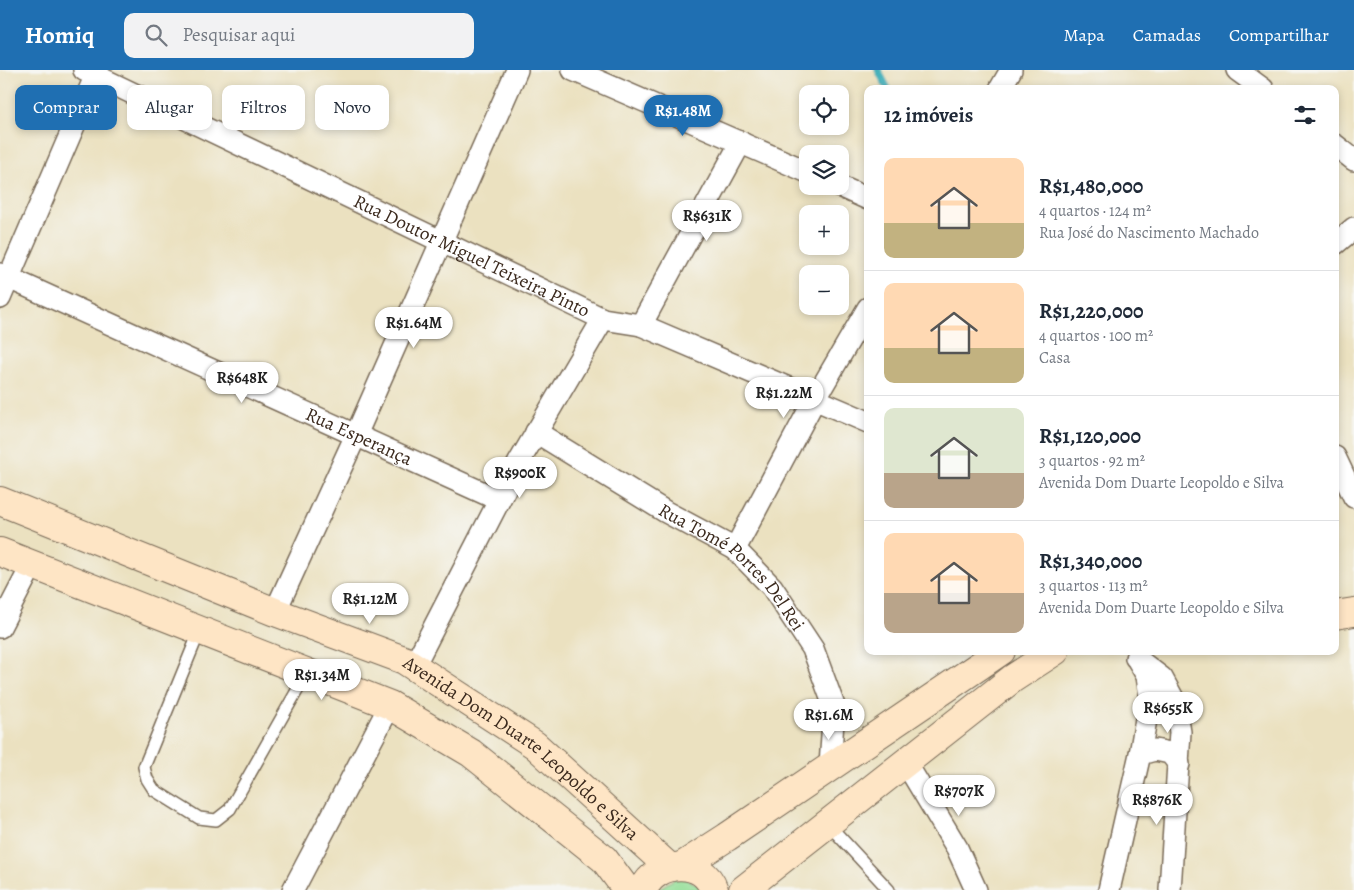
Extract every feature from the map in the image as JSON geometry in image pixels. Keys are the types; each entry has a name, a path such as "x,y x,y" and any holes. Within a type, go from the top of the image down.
{"main road":[{"name":"Avenida Dom Duarte Leopoldo e Silva","path":"0,501 275,612 404,660 535,745 675,867 694,869 705,876 714,890"},
{"name":"Avenida Dom Duarte Leopoldo e Silva","path":"0,552 390,705 471,753 604,859 627,890"},
{"path":"1339,614 1354,612"},
{"path":"643,890 650,878 659,872 675,867 727,838 995,655"},
{"path":"743,890 1012,679 1049,655"}],"street":[{"path":"275,612 356,435 517,70"},
{"path":"572,70 799,168"},
{"path":"1002,85 1011,70"},
{"path":"0,298 4,276 93,72"},
{"name":"Rua Doutor Miguel Teixeira Pinto","path":"93,72 603,319 641,325 864,420"},
{"path":"641,325 741,142"},
{"path":"1339,148 1354,160"},
{"path":"849,190 864,197"},
{"path":"1339,241 1354,228"},
{"name":"Rua Esperança","path":"4,276 499,500"},
{"path":"735,549 815,399 864,315"},
{"path":"414,666 536,432 603,319"},
{"name":"Rua Tomé Portes Del Rei","path":"536,432 666,512 735,549 772,587 813,649 834,706 830,766"},
{"path":"1339,465 1354,497"},
{"path":"0,627 32,565"},
{"path":"1109,890 1140,754 1150,696 1147,676 1135,655"},
{"path":"1135,655 1162,678 1176,702 1180,732 1179,764 1170,890"},
{"path":"293,890 390,705"},
{"path":"1140,754 1154,750 1170,753 1179,764"},
{"path":"906,762 957,848 976,890"}],"lane":[{"path":"200,630 144,767 147,779 154,790 199,818 216,820 230,809 307,672"},
{"path":"827,823 889,890"}],"green space":[{"path":"681,875 705,890 656,890"}],"waterway":[{"path":"878,70 886,85"}]}
